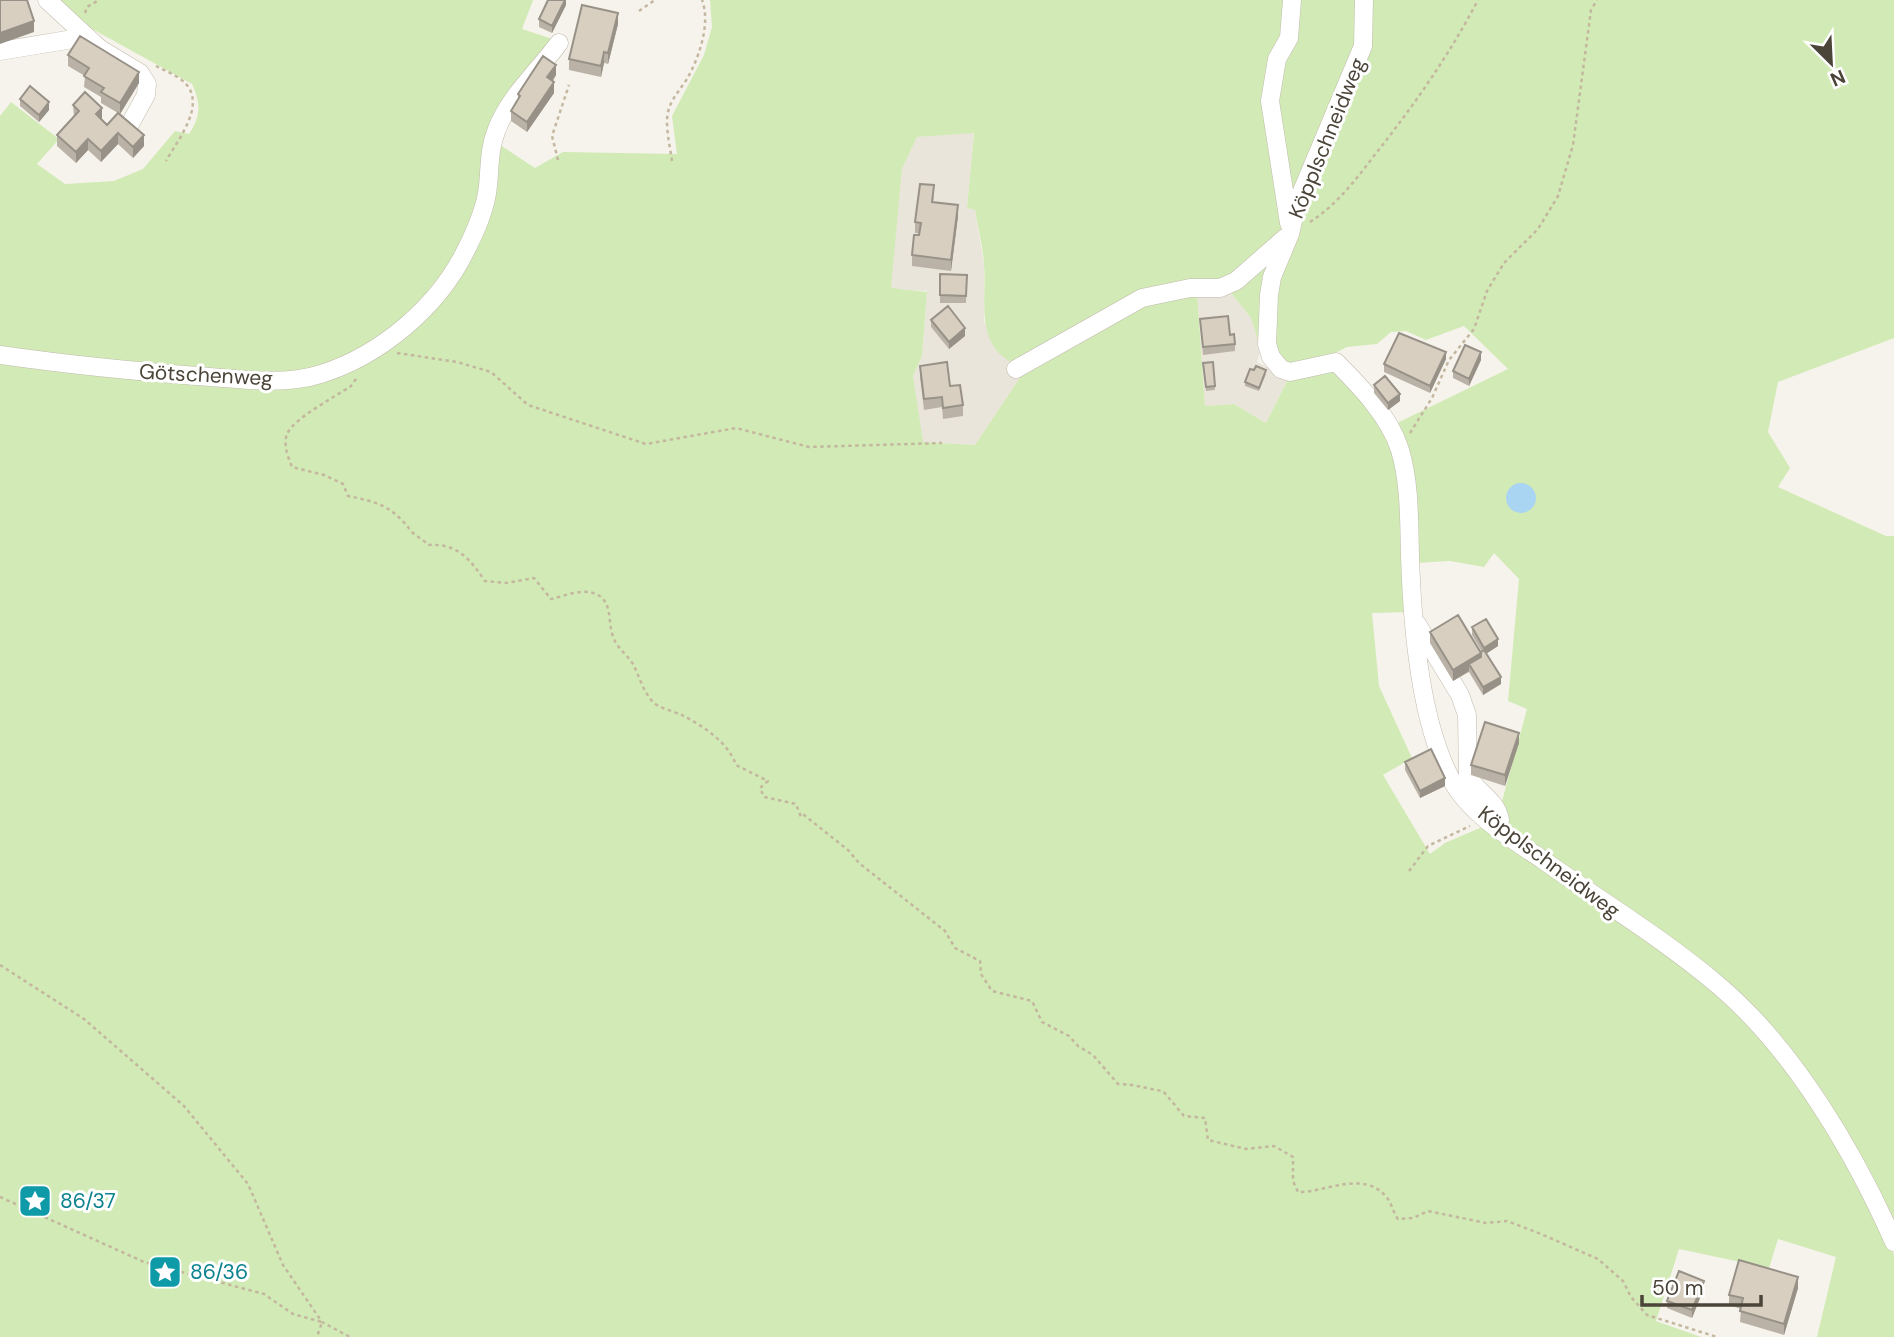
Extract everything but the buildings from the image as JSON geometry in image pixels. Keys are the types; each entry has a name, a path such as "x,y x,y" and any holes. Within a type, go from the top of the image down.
{"street":[{"path":"47,0 78,31 100,49 133,69 147,84 146,95 130,124"},
{"path":"1290,234 1270,101 1276,60 1289,38 1292,0"},
{"name":"Köpplschneidweg","path":"1364,0 1363,46 1297,203 1290,234 1272,277 1267,344 1271,357 1281,369 1290,372 1336,362 1370,400 1399,446 1407,498 1413,624 1427,703 1443,759 1461,794 1491,822 1718,985 1752,1017 1798,1076 1843,1142 1872,1192 1894,1242"},
{"path":"0,51 73,39 78,31"},
{"name":"Götschenweg","path":"0,355 113,371 269,381 320,374 390,340 412,322 452,275 480,220 488,188 490,152 497,127 509,106 559,43"},
{"name":"Köpplschneidweg","path":"1016,369 1142,298 1190,288 1220,288 1236,281 1290,234"},
{"path":"1413,624 1418,624 1460,695 1467,715 1468,776 1473,785 1492,800 1498,811 1500,820 1491,822"}],"path":[{"path":"639,11 655,0"},
{"path":"672,161 668,114 672,100 688,77 702,37 706,20 702,0"},
{"path":"1297,203 1308,223 1329,210 1401,122 1451,52 1478,0"},
{"path":"1399,446 1415,428 1449,360 1474,329 1487,291 1504,262 1538,229 1558,196 1573,145 1591,10 1597,0"},
{"path":"133,69 144,63 157,66 185,83 190,92 192,109 188,122 166,161"},
{"path":"558,160 552,136 569,85"},
{"path":"375,347 376,350 457,362 491,372 528,405 646,444 736,428 809,447 942,443"},
{"path":"357,377 351,386 296,423 287,434 285,449 292,467 324,475 343,484 348,496 372,500 397,512 412,533 421,537 428,545 442,544 468,555 485,581 506,583 534,578 551,599 587,590 600,596 609,611 612,634 621,654 633,664 638,681 654,703 685,716 731,750 736,765 768,781 760,788 764,797 796,804 801,817 804,815 826,832 931,923 944,931 956,948 980,961 981,974 992,991 1032,1001 1042,1022 1069,1035 1078,1046 1093,1055 1118,1084 1139,1084 1149,1090 1163,1091 1184,1116 1205,1118 1208,1140 1246,1149 1274,1146 1293,1157 1293,1181 1298,1192 1314,1193 1334,1183 1352,1183 1373,1188 1388,1199 1398,1219 1413,1218 1428,1211 1486,1223 1507,1222 1598,1259 1623,1281 1631,1297 1647,1315 1717,1337"},
{"path":"1409,871 1428,846 1491,822"},
{"path":"0,965 84,1019 184,1106 248,1184 283,1265 322,1322"},
{"path":"0,1197 144,1262 264,1294 293,1314 322,1322 350,1337"},
{"path":"317,1337 322,1322"}],"shaded area":[{"path":"974,132 967,208 975,210 984,265 984,322 1023,373 975,445 922,442 913,376 922,356 927,291 890,289 902,169 917,137"},
{"path":"1197,292 1231,293 1251,318 1261,350 1257,362 1289,377 1266,423 1234,404 1205,406"}],"green space":[{"path":"58,0 533,0 522,29 556,40 517,87 500,113 488,141 479,210 470,236 453,266 397,332 402,337 444,292 468,259 477,241 493,196 497,143 535,168 563,152 677,154 672,116 704,55 712,27 710,0 1894,0 1894,338 1778,382 1768,432 1790,468 1778,487 1886,536 1894,536 1894,1232 1859,1160 1816,1091 1738,998 1708,971 1509,830 1501,805 1527,709 1508,701 1519,579 1494,553 1484,567 1450,561 1415,563 1409,463 1393,425 1508,369 1464,326 1426,340 1406,331 1391,332 1377,344 1347,347 1329,356 1339,374 1381,423 1400,466 1404,490 1409,612 1372,613 1379,686 1412,758 1383,775 1430,854 1445,843 1489,824 1690,969 1724,996 1759,1032 1830,1130 1865,1187 1887,1236 1894,1255 1894,1337 1817,1337 1836,1257 1778,1239 1769,1268 1679,1249 1656,1321 1701,1337 0,1337 0,359 223,385 224,376 0,351 0,116 11,102 59,139 37,164 65,184 114,181 143,169 175,131 189,134 198,115 197,97 192,84 76,20","holes":["974,133 967,208 975,210 982,244 987,332 1001,355 1013,363 1045,352 1125,301 1141,294 1165,288 1214,283 1236,275 1284,231 1294,229 1296,240 1277,278 1272,318 1273,346 1289,377 1266,423 1234,404 1205,406 1197,292 1165,295 1136,305 1023,373 975,445 923,442 913,376 922,356 927,292 891,288 902,169 917,137"]},
{"path":"1277,254 1261,350 1251,318 1231,293 1241,288"}],"water":[{"path":"1521,483 1532,487 1536,498 1532,509 1521,513 1510,509 1506,498 1510,487"}],"place":[{"name":"86/37","path":"35,1201"},
{"name":"86/36","path":"165,1272"}]}
